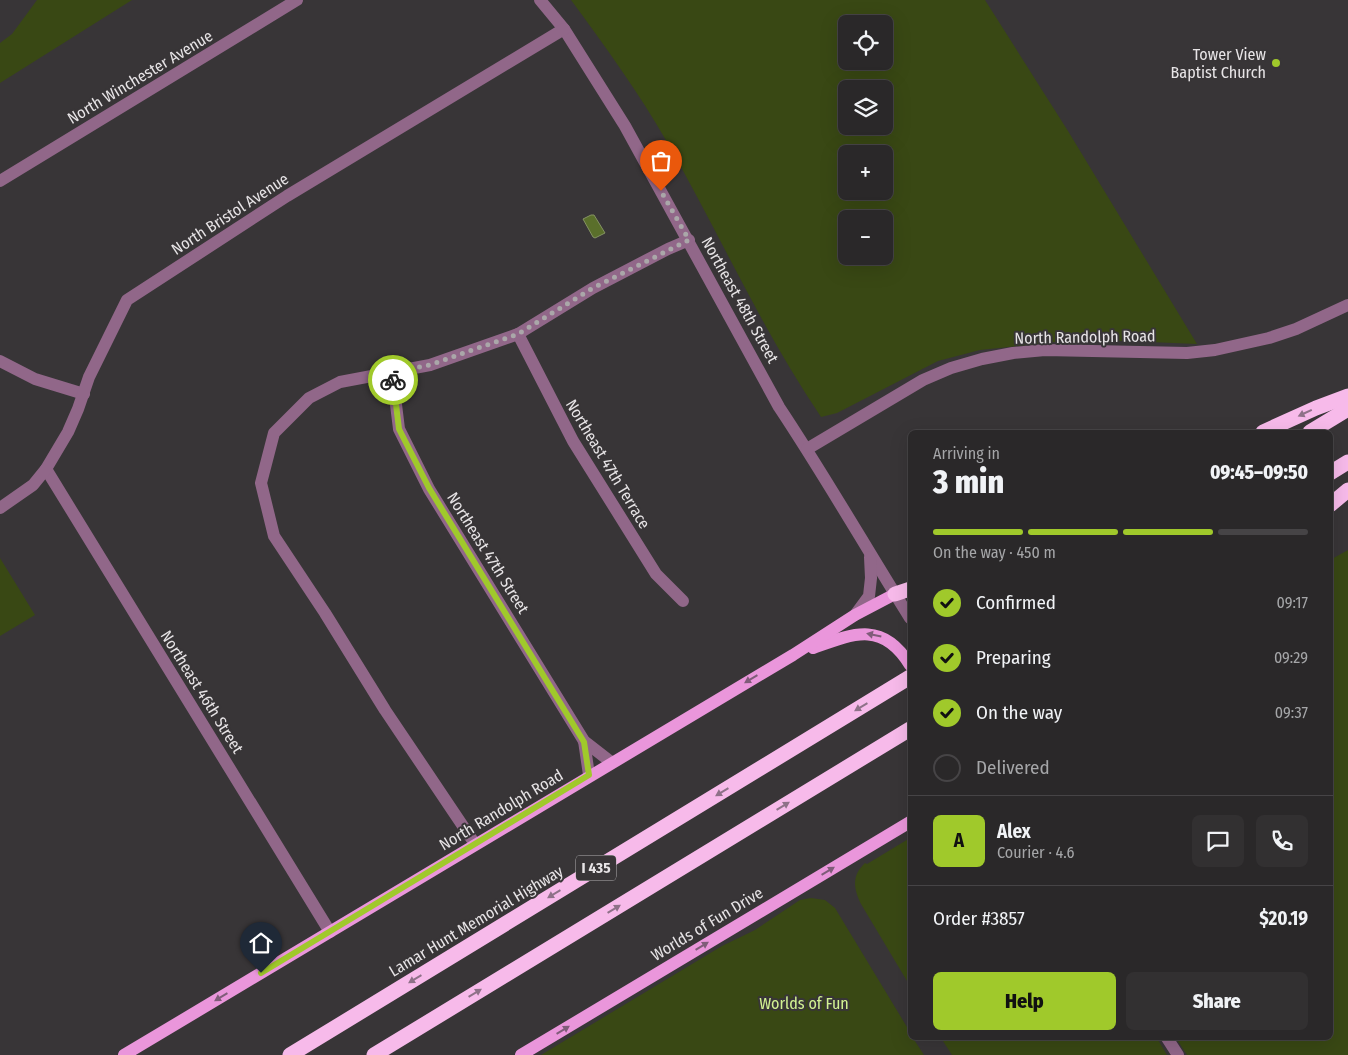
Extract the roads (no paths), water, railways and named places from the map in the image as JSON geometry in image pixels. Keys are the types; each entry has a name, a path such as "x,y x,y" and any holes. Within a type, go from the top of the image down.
{"highway":[{"path":"1268,430 1316,408 1348,396"},
{"path":"1313,430 1348,410"},
{"path":"1333,471 1348,462"},
{"path":"1333,502 1348,490"},
{"path":"895,594 908,590"},
{"name":"Lamar Hunt Memorial Highway","path":"290,1055 906,679"},
{"name":"I 435","path":"374,1055 908,729"}],"main road":[{"name":"North Randolph Road","path":"124,1055 855,615 895,594"},
{"path":"793,654 839,639 865,633 884,637 904,655 908,662"},
{"name":"Worlds of Fun Drive","path":"521,1055 908,823"}],"street":[{"name":"North Winchester Avenue","path":"0,181 297,0"},
{"name":"Northeast 48th Street","path":"540,0 564,29 625,126 780,406 908,615"},
{"name":"North Bristol Avenue","path":"0,508 33,485 46,469 68,432 89,377 127,300 286,196 564,29"},
{"path":"475,844 385,710 325,613 274,536 261,483 274,433 309,398 340,382 430,365 518,334 593,288 689,240"},
{"name":"North Randolph Road","path":"807,449 923,380 951,368 982,359 1013,353 1045,350 1187,353 1215,350 1269,338 1296,329 1348,305"},
{"name":"Northeast 47th Terrace","path":"518,334 572,441 656,574 684,601"},
{"path":"0,361 35,379 84,394"},
{"name":"Northeast 47th Street","path":"392,372 399,429 429,488 584,742 611,762"},
{"name":"Northeast 46th Street","path":"46,469 330,932"},
{"path":"855,615 869,596 871,578 870,554"},
{"name":"Northeast 47th Street","path":"584,742 589,775"},
{"path":"1169,1040 1178,1055"}],"place":[{"name":"Tower View Baptist Church","path":"1276,63"}],"park label":[{"name":"Worlds of Fun","path":"804,1003"}]}
